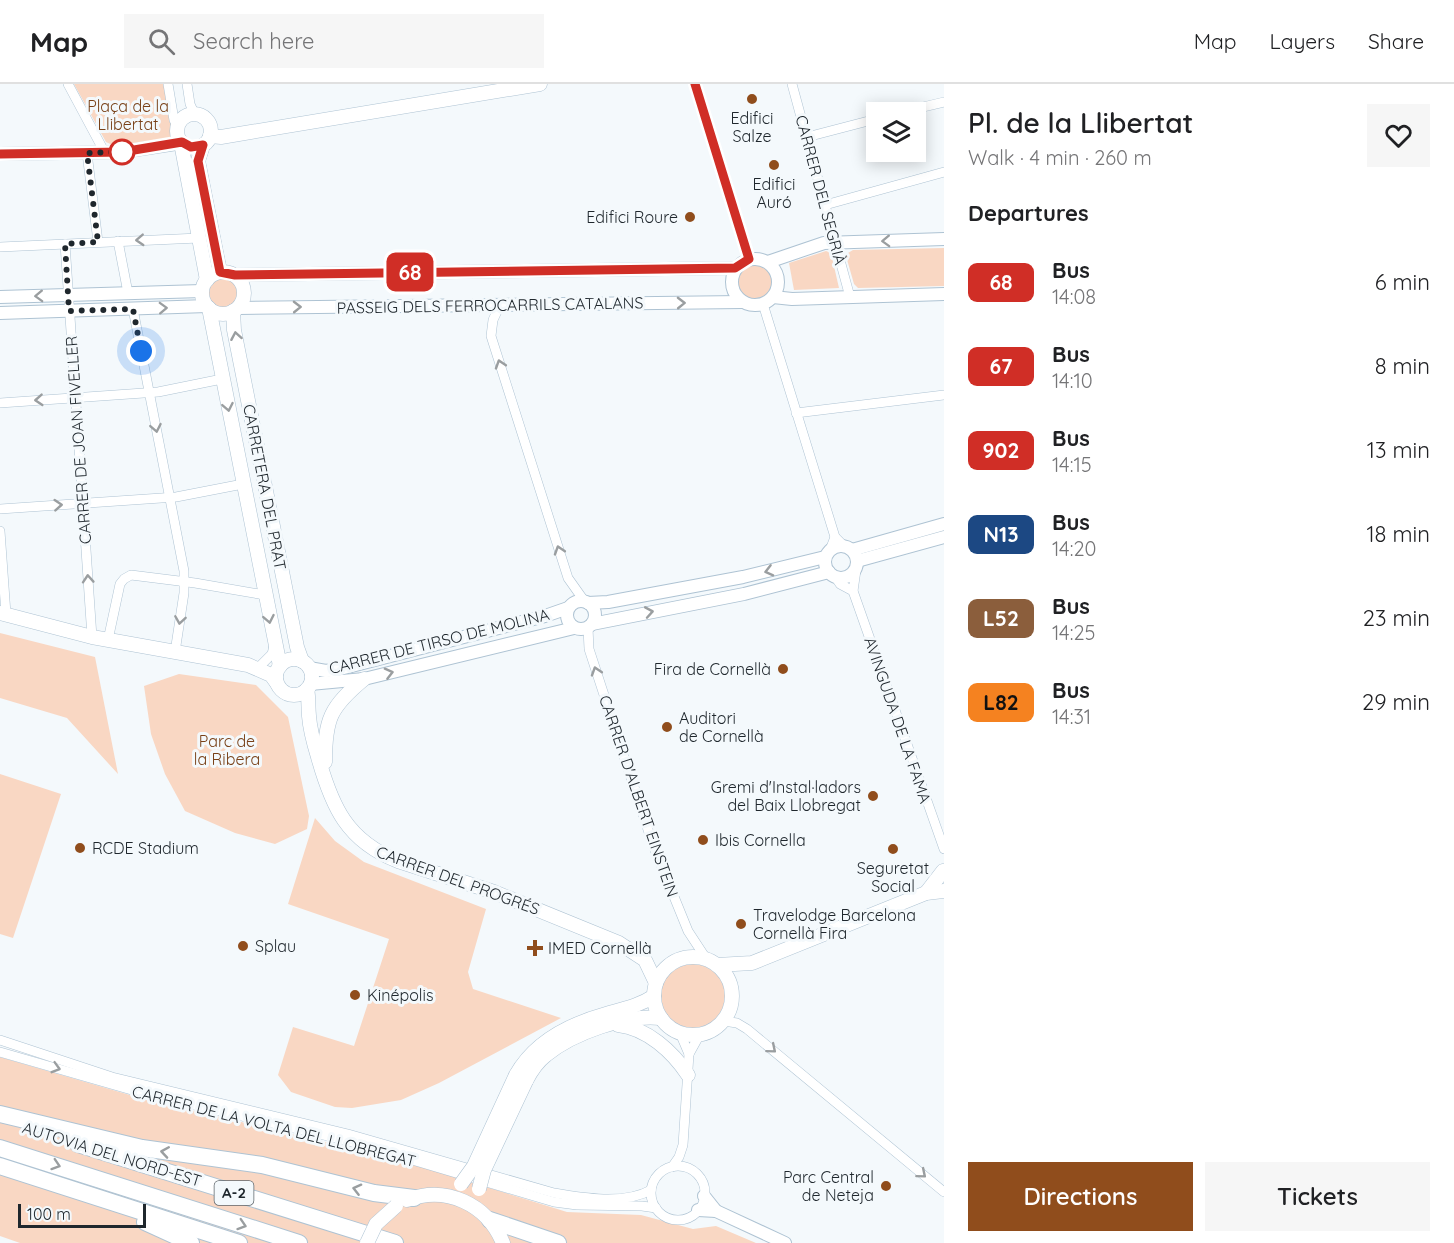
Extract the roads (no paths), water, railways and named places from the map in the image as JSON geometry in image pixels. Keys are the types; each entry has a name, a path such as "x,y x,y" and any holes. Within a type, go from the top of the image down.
{"highway":[{"path":"0,1114 142,1148 262,1165 374,1193 414,1198"},
{"name":"AUTOVIA DEL NORD-EST","path":"0,1119 395,1243"},
{"name":"AUTOVIA DEL NORD-EST","path":"0,1148 299,1243"},
{"path":"0,1166 239,1243"},
{"path":"70,1189 191,1243"},
{"path":"486,1216 544,1240 558,1243"}],"main road":[{"path":"182,142 191,147 206,140 221,137 540,84"},
{"path":"185,116 200,116 208,123 206,140 198,161 220,272 235,275 242,282 244,297 236,310 220,314 208,307 202,298 204,285 199,238 182,142 178,136 178,127 185,116"},
{"path":"204,285 220,272"},
{"name":"CARRETERA DEL PRAT","path":"208,307 279,667"},
{"name":"CARRETERA DEL PRAT","path":"236,310 236,342 297,647 306,665"},
{"path":"3,614 92,637 254,665 279,667"},
{"path":"254,665 270,675 281,690 291,695 300,694 309,686 312,677 306,665 289,660 279,667 276,682"},
{"path":"324,779 325,742 331,716 345,695 364,679"},
{"name":"CARRER DEL PROGRÉS","path":"309,686 308,714 324,779 336,809 362,841 383,855 494,892 619,943"},
{"name":"CARRER DEL PROGRÉS","path":"291,695 308,714"},
{"path":"926,893 944,874"},
{"path":"619,943 645,960 655,989 656,1009 661,1018 680,1033 700,1034 714,1029 723,1021 731,1004 736,978 752,963 926,893 944,891"},
{"path":"619,943 633,946 671,964"},
{"path":"503,1243 486,1216 479,1189 484,1170 521,1078 522,1064 538,1046 562,1031 602,1015 635,1006 655,989 662,972 671,964 688,957 712,962 752,963"},
{"path":"712,962 728,978 732,990"},
{"path":"445,1196 461,1184 474,1166 521,1078 537,1062 555,1048 587,1032 639,1017 661,1018"},
{"path":"610,1024 629,1026 642,1031 675,1057 688,1075"},
{"path":"367,1243 376,1224 396,1206 414,1198 430,1195 445,1196 468,1203 486,1216"}],"street":[{"path":"68,84 105,153"},
{"path":"168,84 174,120 178,127"},
{"path":"187,84 190,104 195,115"},
{"path":"695,84 749,259"},
{"name":"CARRER DEL SEGRIÀ","path":"792,84 850,297"},
{"path":"926,106 944,102"},
{"path":"807,137 866,122"},
{"path":"0,154 122,152 182,142"},
{"path":"87,153 98,242"},
{"path":"825,205 944,172"},
{"path":"0,247 199,238"},
{"path":"944,239 824,243 768,262 749,259 735,268 732,278 732,288 742,302 751,305 768,300 944,294"},
{"path":"118,242 128,293"},
{"name":"CARRER DE JOAN FIVELLER","path":"65,244 92,637"},
{"path":"768,262 777,278 777,289 768,300"},
{"name":"PASSEIG DELS FERROCARRILS CATALANS","path":"235,275 735,268"},
{"path":"0,297 128,293 204,285"},
{"path":"768,300 796,413 835,537 852,557 849,576 832,575 590,626 581,630 574,628 567,619 568,608 577,602 608,602 743,578 827,554 836,546 852,557 944,537"},
{"name":"PASSEIG DELS FERROCARRILS CATALANS","path":"236,310 742,302"},
{"path":"500,305 493,320 491,336 568,578 595,613 590,626"},
{"path":"0,313 208,307"},
{"path":"133,309 184,571 175,652"},
{"path":"0,403 149,393 222,379"},
{"path":"796,413 944,395"},
{"path":"0,509 169,497 243,484"},
{"path":"852,557 944,524"},
{"path":"0,531 3,614"},
{"path":"835,537 827,554 825,566 840,584 853,591"},
{"name":"AVINGUDA DE LA FAMA","path":"852,557 853,591 944,849"},
{"path":"108,640 120,584 126,577 134,575 265,595"},
{"name":"CARRER DE TIRSO DE MOLINA","path":"306,665 329,671 340,669 568,608"},
{"name":"CARRER D'ALBERT EINSTEIN","path":"590,626 589,650 647,829 688,931 712,962"},
{"name":"CARRER DE TIRSO DE MOLINA","path":"309,686 364,679 574,628"},
{"path":"254,665 272,654 274,644"},
{"path":"723,1021 737,1023 747,1029 944,1192"},
{"path":"672,1167 683,1145 688,1075 689,1054 680,1033"},
{"path":"689,1054 700,1034"},
{"name":"CARRER DE LA VOLTA DEL LLOBREGAT","path":"0,1040 112,1077 358,1136 554,1193 588,1197 630,1197 639,1196 651,1190"},
{"name":"CARRER DE LA VOLTA DEL LLOBREGAT","path":"0,1052 142,1093 345,1140 538,1198 577,1205 656,1208"},
{"path":"683,1145 692,1170 702,1181 704,1196 698,1210 688,1217 675,1219 666,1217 656,1208 651,1196 654,1181 659,1173 672,1167 682,1166 692,1170"},
{"path":"704,1196 716,1210 785,1243"},
{"path":"698,1210 716,1210"}],"place":[{"name":"Edifici Salze","path":"752,99"},
{"name":"Edifici Auró","path":"774,165"},
{"name":"Edifici Roure","path":"690,217"},
{"name":"Fira de Cornellà","path":"783,669"},
{"name":"Auditori de Cornellà","path":"667,727"},
{"name":"Gremi d'Instal·ladors del Baix Llobregat","path":"873,796"},
{"name":"Ibis Cornella","path":"703,840"},
{"name":"RCDE Stadium","path":"80,848"},
{"name":"Seguretat Social","path":"893,849"},
{"name":"Travelodge Barcelona Cornellà Fira","path":"741,924"},
{"name":"Splau","path":"243,946"},
{"name":"IMED Cornellà","path":"535,948"},
{"name":"Kinépolis","path":"355,995"},
{"name":"Parc Central de Neteja","path":"886,1186"}],"park label":[{"name":"Plaça de la Llibertat","path":"128,115"},
{"name":"Parc de la Ribera","path":"227,750"}]}
